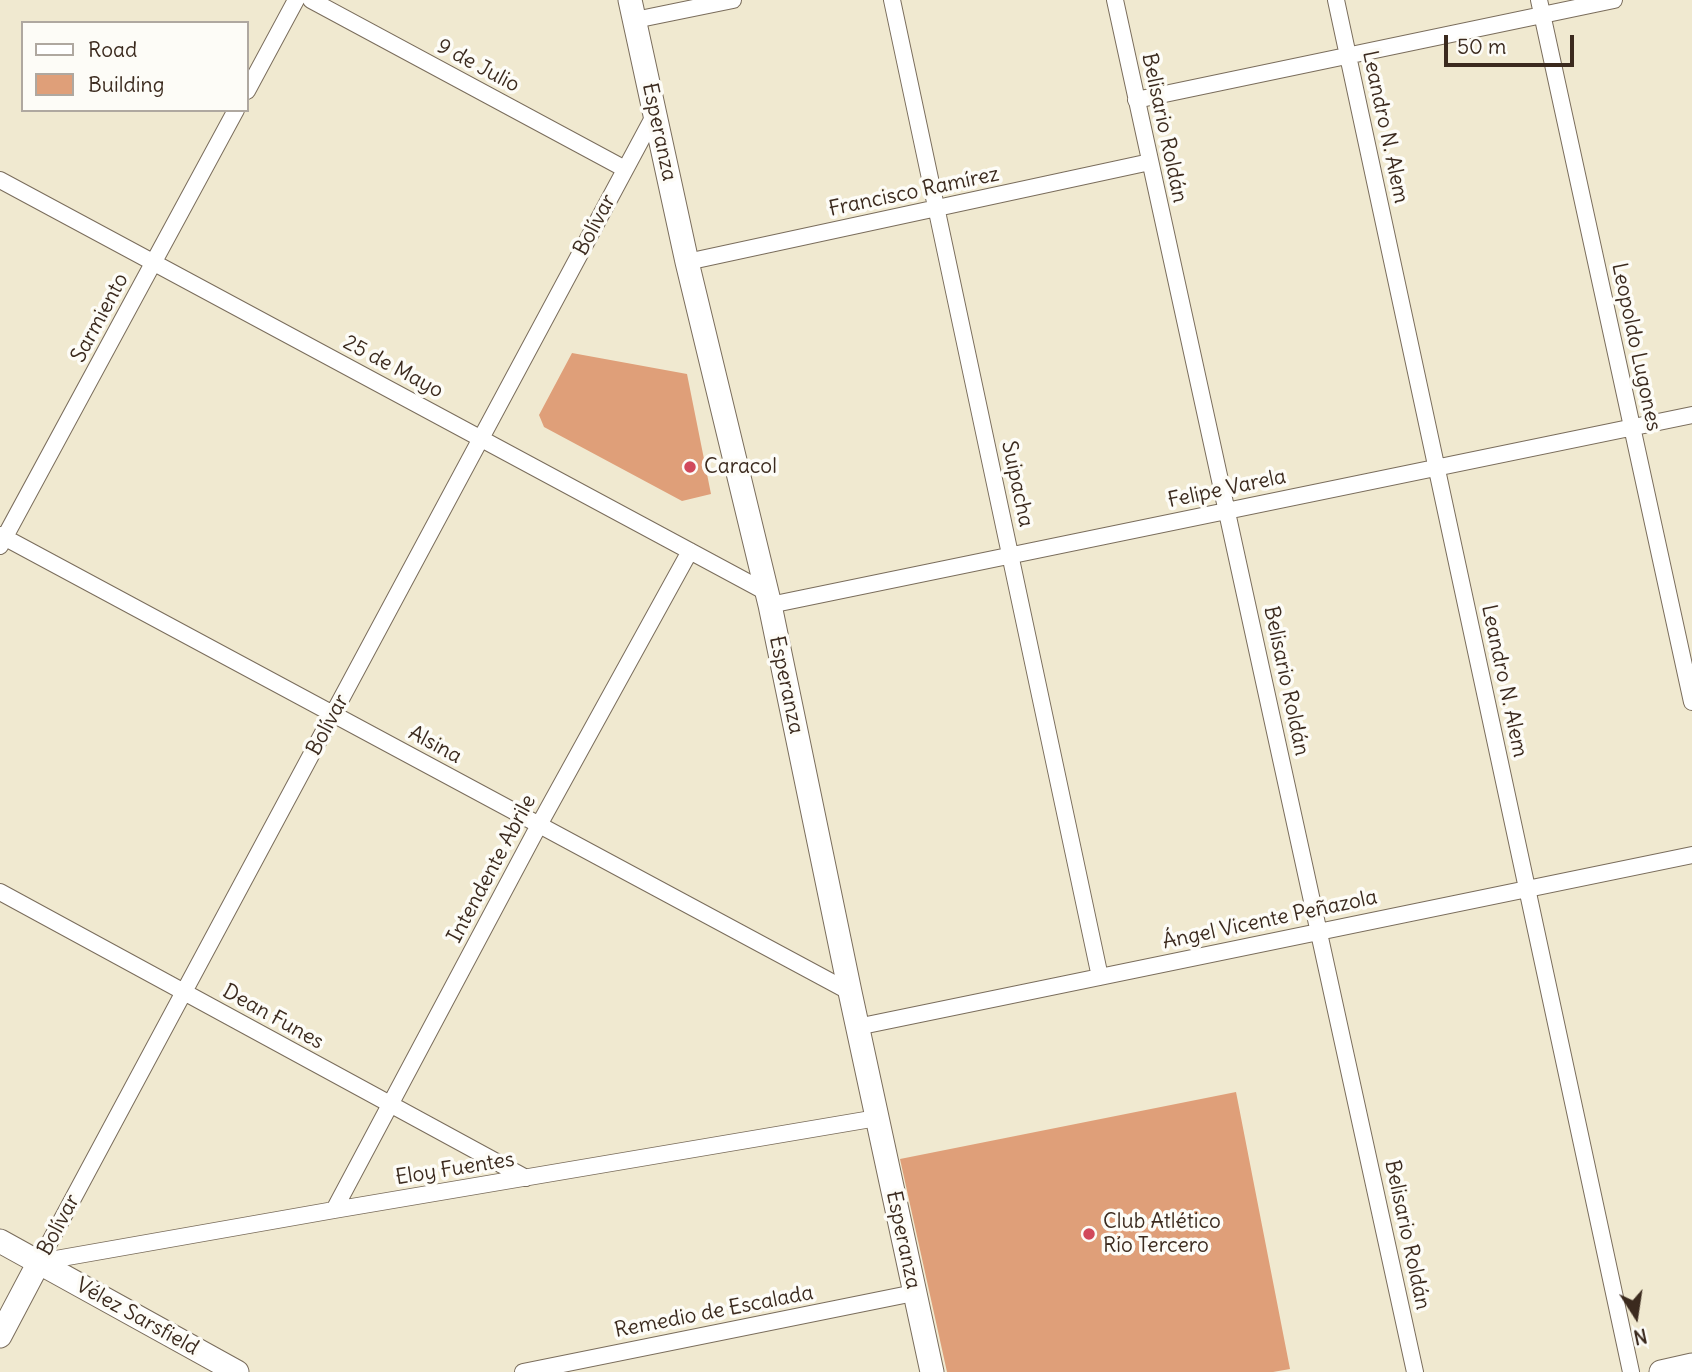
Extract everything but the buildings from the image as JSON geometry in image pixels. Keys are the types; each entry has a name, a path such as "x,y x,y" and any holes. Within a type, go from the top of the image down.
{"main road":[{"name":"Esperanza","path":"628,7 768,598 932,1372"},
{"name":"Vélez Sarsfield","path":"0,1241 237,1372"},
{"name":"Bolívar","path":"0,1336 39,1262"},
{"path":"1661,1372 1692,1366"}],"street":[{"path":"248,89 296,0"},
{"name":"9 de Julio","path":"311,0 625,169"},
{"path":"628,7 733,0"},
{"name":"Suipacha","path":"892,0 1100,977"},
{"name":"Belisario Roldán","path":"1115,0 1415,1372"},
{"name":"Leandro N. Alem","path":"1336,0 1631,1372"},
{"path":"1136,100 1348,56 1541,8 1614,0"},
{"name":"Leopoldo Lugones","path":"1541,8 1692,702"},
{"name":"Sarmiento","path":"2,539 235,112"},
{"name":"Bolívar","path":"39,1262 655,114"},
{"name":"Francisco Ramírez","path":"687,262 1150,162"},
{"name":"25 de Mayo","path":"0,180 690,551 768,598"},
{"name":"Felipe Varela","path":"768,598 1010,555 1692,415"},
{"name":"Alsina","path":"2,539 850,992"},
{"name":"Intendente Abrile","path":"334,1210 539,825 690,551"},
{"name":"Ángel Vicente Peñazola","path":"857,1027 1692,855"},
{"name":"Dean Funes","path":"0,892 526,1178"},
{"name":"Eloy Fuentes","path":"39,1262 877,1118"},
{"name":"Remedio de Escalada","path":"523,1372 914,1293"}],"place":[{"name":"Caracol","path":"690,467"},
{"name":"Club Atlético Río Tercero","path":"1089,1234"}]}
